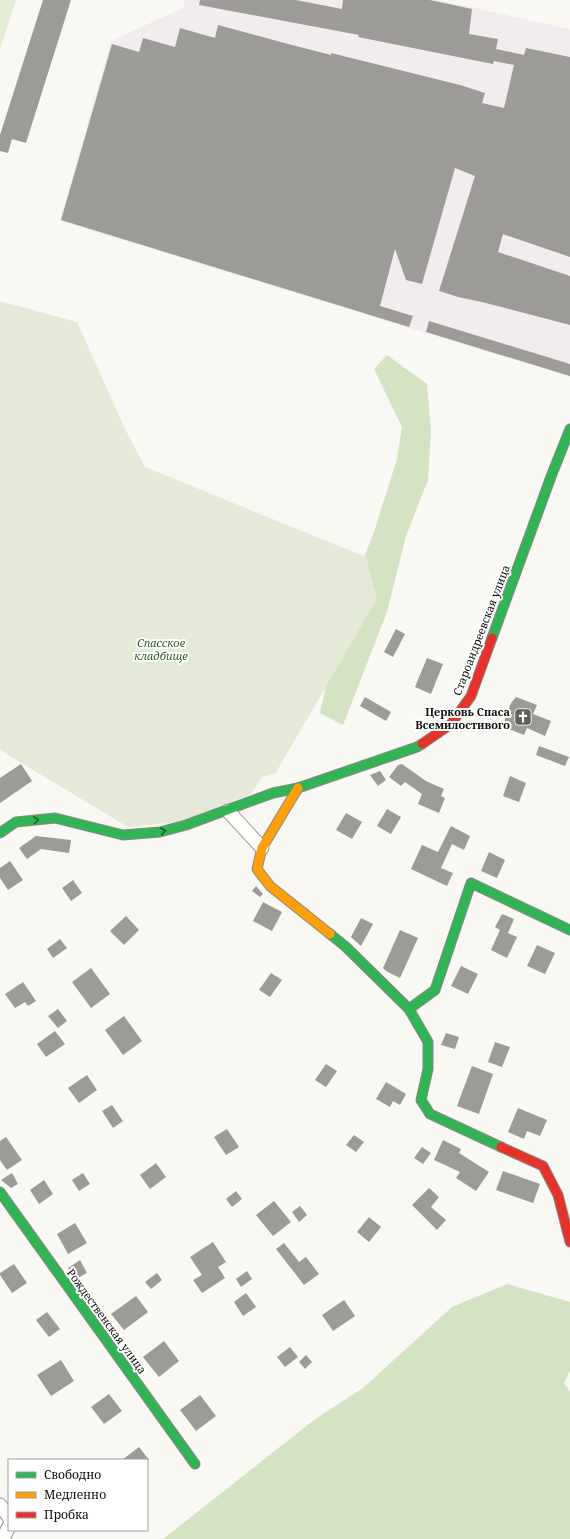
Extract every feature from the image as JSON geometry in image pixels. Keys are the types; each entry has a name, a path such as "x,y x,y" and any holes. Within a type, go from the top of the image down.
{"street":[{"name":"Староандреевская улица","path":"0,833 16,822 54,818 123,835 160,832 228,811 273,793 298,788 417,747 451,724 471,696 552,474 570,429"},
{"path":"298,788 262,848 257,869 270,886 346,947 409,1009 428,1042 428,1069 421,1100 430,1114 543,1166 558,1195 570,1242"},
{"path":"228,811 262,848"},
{"path":"409,1009 435,990 471,883 570,930"},
{"name":"Рождественская улица","path":"0,1192 195,1464"},
{"path":"0,1505 8,1516"},
{"path":"3,1539 8,1528"}],"shaded area":[{"path":"185,0 438,0 570,29 570,377 60,221 111,41 183,8"}],"green space":[{"path":"0,0 16,0 0,50"},
{"name":"Спасское кладбище","path":"0,301 77,322 125,429 145,467 366,557 377,599 275,774 262,777 251,794 189,821 128,827 0,750"},
{"path":"387,355 427,384 431,430 428,480 406,536 387,612 343,725 320,713 341,616 374,532 397,459 402,427 374,369"},
{"path":"507,1284 570,1302 570,1371 564,1383 570,1392 570,1539 163,1539 314,1420 363,1388 452,1307"}],"building":[{"path":"43,0 71,0 26,143 12,139 8,153 0,151 0,135"},
{"path":"200,0 296,0 342,9 343,0 430,0 472,9 469,34 498,39 496,49 524,55 526,48 570,57 570,257 503,234 498,252 570,276 570,325 439,291 475,176 455,168 422,284 406,280 395,249 380,306 413,316 409,327 61,220 112,44 139,52 143,38 175,47 180,28 215,38 218,25 331,55 331,53 460,85 485,93 482,103 504,108 514,65 494,61 493,64 358,37 359,35 199,5"},
{"path":"429,321 570,364 570,376 426,332"},
{"path":"396,629 405,634 393,657 384,652"},
{"path":"427,658 443,664 431,694 415,687"},
{"path":"365,697 391,712 386,721 360,706"},
{"name":"Церковь Спаса Всемилостивого","path":"516,697 537,705 533,714 551,721 545,736 527,728 524,735 504,727 505,718 511,703"},
{"path":"539,746 569,757 565,766 536,755"},
{"path":"21,764 32,781 0,803 0,778"},
{"path":"402,764 426,781 444,789 441,796 445,798 439,813 418,804 422,794 405,782 401,786 389,777 398,765"},
{"path":"380,771 386,780 378,786 370,775"},
{"path":"510,776 526,783 519,802 503,796"},
{"path":"387,809 401,817 391,834 377,826"},
{"path":"346,813 362,822 352,839 336,830"},
{"path":"451,826 470,836 464,850 452,844 441,868 453,873 447,886 411,869 422,845 438,852"},
{"path":"36,836 71,840 69,853 41,849 27,859 19,848"},
{"path":"489,852 505,860 497,878 481,871"},
{"path":"10,861 23,880 8,890 0,878 0,868"},
{"path":"73,880 82,893 71,901 62,888"},
{"path":"256,886 263,894 260,897 252,891"},
{"path":"263,902 282,912 272,931 253,921"},
{"path":"502,914 514,919 508,933 517,937 507,958 491,950 500,930 495,927"},
{"path":"126,916 139,930 124,945 110,931"},
{"path":"361,918 373,924 361,946 351,937"},
{"path":"400,930 418,938 400,978 383,968"},
{"path":"60,939 67,948 53,958 47,949"},
{"path":"537,945 555,953 545,974 527,966"},
{"path":"461,966 478,974 468,994 451,986"},
{"path":"91,968 110,994 91,1008 72,982"},
{"path":"271,973 282,980 270,997 259,990"},
{"path":"23,982 36,1001 28,1006 25,1002 15,1008 5,994"},
{"path":"58,1009 67,1021 58,1028 48,1016"},
{"path":"124,1016 142,1041 123,1055 105,1030"},
{"path":"55,1031 65,1044 46,1057 37,1044"},
{"path":"446,1033 459,1037 455,1049 441,1045"},
{"path":"495,1042 510,1047 502,1067 488,1062"},
{"path":"326,1064 337,1071 326,1087 315,1080"},
{"path":"472,1066 493,1074 479,1114 457,1106"},
{"path":"87,1075 97,1090 79,1103 68,1088"},
{"path":"386,1082 406,1094 400,1105 393,1101 390,1107 376,1099"},
{"path":"112,1105 123,1121 113,1128 102,1111"},
{"path":"518,1108 547,1120 540,1136 527,1131 524,1139 508,1132"},
{"path":"227,1129 239,1147 226,1155 214,1137"},
{"path":"354,1135 364,1142 356,1152 346,1145"},
{"path":"6,1137 22,1160 7,1170 0,1160 0,1141"},
{"path":"443,1140 461,1149 459,1153 489,1172 476,1191 456,1178 460,1172 434,1160"},
{"path":"422,1147 431,1153 423,1164 414,1158"},
{"path":"156,1163 166,1177 150,1189 140,1175"},
{"path":"503,1171 540,1184 533,1203 496,1190"},
{"path":"12,1173 18,1184 11,1188 1,1180"},
{"path":"83,1173 90,1184 79,1191 72,1180"},
{"path":"44,1180 53,1194 39,1204 30,1190"},
{"path":"429,1188 439,1197 431,1207 446,1220 437,1230 412,1205"},
{"path":"236,1191 242,1199 232,1207 226,1199"},
{"path":"274,1201 291,1222 273,1236 256,1215"},
{"path":"300,1206 307,1215 299,1222 292,1212"},
{"path":"369,1217 381,1227 369,1242 357,1232"},
{"path":"75,1223 87,1243 68,1254 57,1234"},
{"path":"213,1242 226,1262 218,1267 225,1278 202,1293 193,1280 202,1275 190,1257"},
{"path":"284,1243 299,1262 306,1257 319,1274 304,1285 276,1249"},
{"path":"80,1260 87,1273 76,1279 68,1268"},
{"path":"14,1264 27,1283 12,1293 0,1273"},
{"path":"247,1271 252,1279 241,1287 236,1279"},
{"path":"157,1273 162,1280 151,1289 145,1282"},
{"path":"246,1293 256,1307 243,1316 234,1302"},
{"path":"136,1296 148,1312 124,1330 111,1314"},
{"path":"344,1300 355,1316 333,1331 322,1315"},
{"path":"47,1312 60,1329 49,1337 36,1320"},
{"path":"164,1341 179,1361 159,1377 143,1357"},
{"path":"290,1347 298,1357 285,1367 277,1357"},
{"path":"306,1355 312,1362 305,1369 299,1362"},
{"path":"61,1360 74,1381 51,1396 37,1375"},
{"path":"109,1394 122,1411 104,1424 91,1407"},
{"path":"200,1395 216,1416 196,1431 180,1410"},
{"path":"139,1447 149,1460 148,1459 123,1459"}],"traffic: fast":[{"path":"492,638 570,429"},
{"path":"0,833 16,822 55,818 123,835 160,832 186,825 273,793 298,788 422,744"},
{"path":"409,1009 435,990 471,883 570,930"},
{"path":"330,934 346,947 409,1009 428,1042 428,1069 421,1100 430,1114 501,1147"},
{"path":"0,1192 195,1464"}],"traffic: slow":[{"path":"298,788 262,848 257,869 270,886 330,934"}],"traffic: jam":[{"path":"422,744 451,724 471,696 492,638"},
{"path":"501,1147 543,1166 558,1195 570,1242"}],"place":[{"name":"Церковь Спаса Всемилостивого","path":"523,717"}]}
